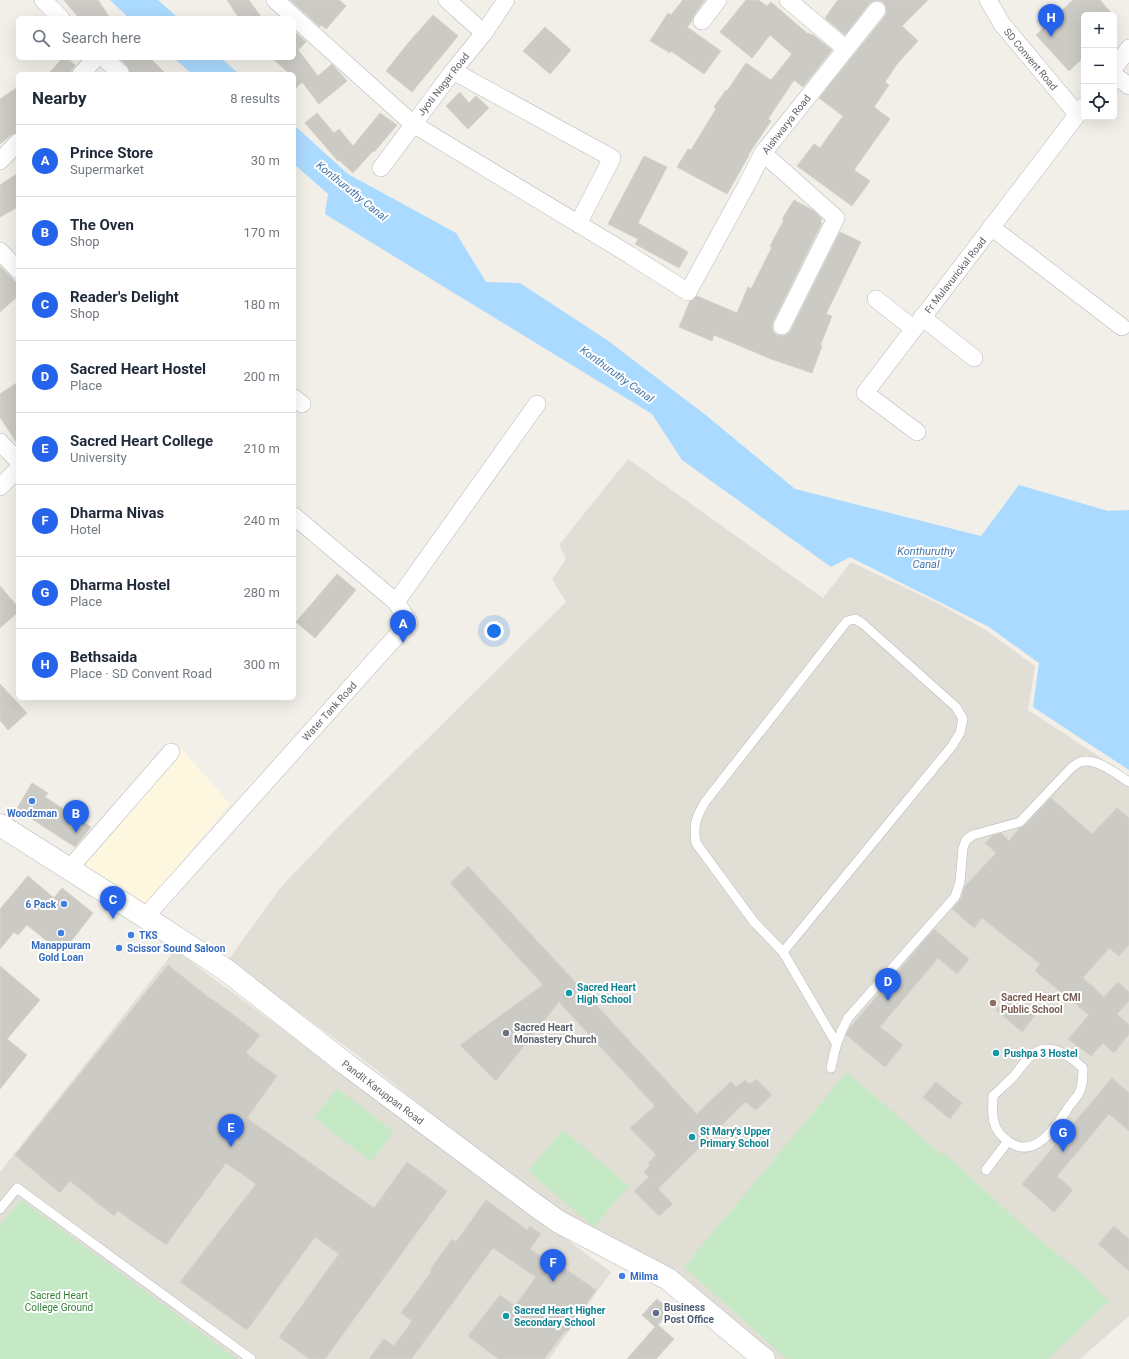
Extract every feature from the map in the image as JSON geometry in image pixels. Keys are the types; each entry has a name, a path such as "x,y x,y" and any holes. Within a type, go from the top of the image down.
{"main road":[{"name":"Pandit Karuppan Road","path":"0,825 145,916 226,970 386,1094 553,1218 668,1280 764,1359"}],"street":[{"path":"43,0 59,16"},
{"path":"275,0 293,16"},
{"path":"447,0 484,33"},
{"name":"Jyoti Nagar Road","path":"380,168 453,71 484,33 506,0"},
{"path":"702,21 718,0"},
{"path":"788,0 846,49"},
{"name":"SD Convent Road","path":"988,0 1002,24 1081,110"},
{"name":"Aishwarya Road","path":"578,224 688,292 763,153 877,10"},
{"path":"296,19 413,124 578,224 612,158 453,71"},
{"path":"1117,64 1129,48"},
{"path":"83,72 94,60"},
{"path":"106,60 119,72"},
{"path":"1117,77 1129,86"},
{"name":"Fr Mulavurickal Road","path":"917,432 865,394 1081,110"},
{"path":"0,161 16,144"},
{"path":"763,153 836,218 782,326"},
{"path":"991,228 1122,327"},
{"path":"0,251 16,268"},
{"path":"876,299 974,358"},
{"path":"396,602 537,404"},
{"path":"0,442 16,459"},
{"path":"0,487 16,470"},
{"name":"Water Tank Road","path":"145,916 409,622 396,602 296,518"},
{"path":"69,868 171,752"}],"lane":[{"path":"783,952 952,746 960,733 962,726 963,719 956,707 862,623 854,619 847,621 705,802 696,818 694,831 696,843 754,922 783,952 836,1043"},
{"path":"831,1068 840,1031 848,1018 955,897 960,882 963,848 966,840 973,835 1020,822 1072,767 1081,762 1093,762 1105,767 1129,782"},
{"path":"1051,1049 1070,1056 1082,1068 1083,1081 1079,1093 1063,1117 1046,1137 1028,1148 1014,1146 1008,1141 1000,1136 997,1130 992,1115 993,1096 1012,1078 1022,1065 1037,1052 1051,1049"},
{"path":"986,1170 1008,1141"},
{"path":"0,1209 17,1188 251,1359"}],"shaded area":[{"path":"628,459 823,598 851,562 939,604 987,631 1035,666 1028,710 1129,776 1129,1316 1080,1359 772,1359 655,1259 564,1217 357,1055 228,960 281,887 344,821 566,602 552,579 566,559 559,545"},
{"path":"181,748 230,804 145,906 82,865"},
{"path":"175,950 611,1272 549,1359 0,1359 0,1172"}],"green space":[{"path":"847,1072 942,1155 944,1153 1029,1231 1096,1286 1094,1288 1109,1301 1048,1359 787,1359 684,1267"},
{"path":"337,1088 394,1132 371,1162 314,1118"},
{"path":"563,1130 629,1186 594,1227 528,1171"},
{"name":"Sacred Heart College Ground","path":"21,1200 237,1359 0,1359 0,1225"}],"water":[{"path":"110,0 158,0 176,16 127,16"},
{"path":"176,60 223,60 237,72 190,72"},
{"name":"Konthuruthy Canal","path":"296,127 348,174 456,233 486,282 520,283 607,340 707,416 795,489 981,536 1019,485 1108,511 1129,510 1129,770 1033,707 1039,663 989,627 850,557 831,567 682,460 652,414 325,214 328,194 296,166"}],"building":[{"path":"64,0 98,0 109,16 77,16"},
{"path":"227,0 249,0 261,16 238,16"},
{"path":"290,0 339,0 346,6 326,29 321,25 320,27"},
{"path":"683,0 705,0 687,27 721,51 704,74 671,51 670,53 650,41 668,13 671,15"},
{"path":"746,0 758,0 767,6 771,2 808,34 812,34 832,50 803,87 794,80 768,119 771,121 748,155 727,194 677,167 688,149 691,150 716,109 714,107 746,63 771,80 792,54 770,35 752,58 720,32"},
{"path":"838,0 878,0 869,4 845,35 825,18"},
{"path":"878,0 928,0 902,26 918,41 897,64 885,82 889,85 874,107 890,119 854,170 870,181 852,206 797,166 814,144 820,148 843,116 819,98 885,16 887,12 886,7 883,2"},
{"path":"1073,0 1100,0 1110,12 1081,12 1081,60 1069,71 1036,35"},
{"path":"433,15 458,36 412,92 386,71"},
{"path":"545,27 571,50 550,74 523,51"},
{"path":"296,33 306,42 298,50 318,76 332,64 347,81 319,104 302,82 296,88 296,72 288,72 274,60 296,60"},
{"path":"61,60 69,60 75,65 71,72 50,72"},
{"path":"121,60 152,60 164,72 130,72 128,67"},
{"path":"16,88 16,133 0,144 0,99"},
{"path":"460,92 469,103 476,96 489,108 468,129 446,106"},
{"path":"317,113 334,133 339,129 353,146 380,113 397,125 374,152 373,151 353,173 339,160 338,161 305,123"},
{"path":"644,156 667,167 638,223 688,252 679,268 635,244 638,239 608,224"},
{"path":"16,174 16,208 0,217 0,185"},
{"path":"794,200 814,211 822,219 820,222 822,223 773,322 773,331 777,335 783,336 788,334 791,330 840,232 861,242 826,314 832,316 820,346 822,346 812,373 771,359 714,335 712,341 679,327 690,301 697,296 737,313 748,287 751,289 772,247 770,246 784,220 782,219"},
{"path":"0,266 16,282 16,298 0,312"},
{"path":"16,383 16,442 0,417 0,394"},
{"path":"337,574 356,590 315,638 296,622"},
{"path":"0,586 16,605 16,614 0,628"},
{"path":"0,684 27,713 8,730 0,720"},
{"path":"32,783 48,793 45,797 91,827 75,847 16,810"},
{"path":"1051,798 1092,834 1117,808 1129,818 1129,945 1119,956 1109,948 1083,978 1104,997 1118,982 1129,992 1129,1001 1117,1014 1129,1025 1129,1034 1114,1053 1103,1043 1091,1056 1068,1039 1089,1015 1035,971 1040,964 982,918 974,928 952,909 961,899 965,886 996,853 985,843 992,836 1001,833 1009,841 1019,828 1024,826"},
{"path":"468,866 697,1114 731,1081 736,1087 745,1080 750,1084 756,1079 772,1095 756,1110 745,1102 658,1189 673,1204 659,1216 634,1191 649,1177 644,1172 650,1165 648,1163 656,1155 630,1128 655,1106 559,1002 496,1081 460,1045 543,985 450,883"},
{"path":"28,876 54,898 62,888 93,913 62,953 27,925 18,935 14,932 0,949 0,909"},
{"path":"934,929 969,959 957,974 938,958 880,1027 903,1045 885,1067 846,1035 849,1029"},
{"path":"168,965 212,1000 260,1035 246,1053 277,1076 247,1118 374,1208 407,1162 447,1191 325,1359 309,1359 279,1337 339,1254 315,1237 247,1330 180,1282 256,1184 226,1163 166,1245 118,1211 114,1216 70,1181 60,1193 15,1155"},
{"path":"0,966 40,1000 7,1039 27,1055 0,1089"},
{"path":"1010,993 1036,1014 1022,1032 996,1010"},
{"path":"1112,1078 1129,1093 1129,1131 1109,1114 1057,1176 1073,1190 1054,1212 1022,1184"},
{"path":"936,1082 962,1103 950,1119 923,1097"},
{"path":"486,1200 527,1230 530,1226 541,1234 530,1249 555,1266 557,1263 596,1290 568,1331 566,1330 544,1359 498,1359 468,1336 500,1295 515,1306 536,1277 493,1248 412,1359 369,1359 384,1339 394,1346 412,1321 401,1313 432,1271 430,1270 452,1239 456,1242"},
{"path":"1114,1226 1129,1239 1129,1271 1098,1244"},
{"path":"657,1299 670,1310 658,1325 674,1339 656,1359 627,1359 655,1327 642,1315"}],"place":[{"name":"Bethsaida","path":"1051,37"},
{"name":"Prince Store","path":"403,643"},
{"name":"Woodzman","path":"32,801"},
{"name":"The Oven","path":"76,833"},
{"name":"6 Pack","path":"64,904"},
{"name":"Reader's Delight","path":"113,919"},
{"name":"Manappuram Gold Loan","path":"61,933"},
{"name":"TKS","path":"131,935"},
{"name":"Scissor Sound Saloon","path":"119,948"},
{"name":"Sacred Heart High School","path":"569,993"},
{"name":"Sacred Heart Hostel","path":"888,1001"},
{"name":"Sacred Heart CMI Public School","path":"993,1003"},
{"name":"Sacred Heart Monastery Church","path":"506,1033"},
{"name":"Pushpa 3 Hostel","path":"996,1053"},
{"name":"St Mary's Upper Primary School","path":"692,1137"},
{"name":"Sacred Heart College","path":"231,1147"},
{"name":"Dharma Hostel","path":"1063,1152"},
{"name":"Milma","path":"622,1276"},
{"name":"Dharma Nivas","path":"553,1282"},
{"name":"Business Post Office","path":"656,1313"},
{"name":"Sacred Heart Higher Secondary School","path":"506,1316"}]}
